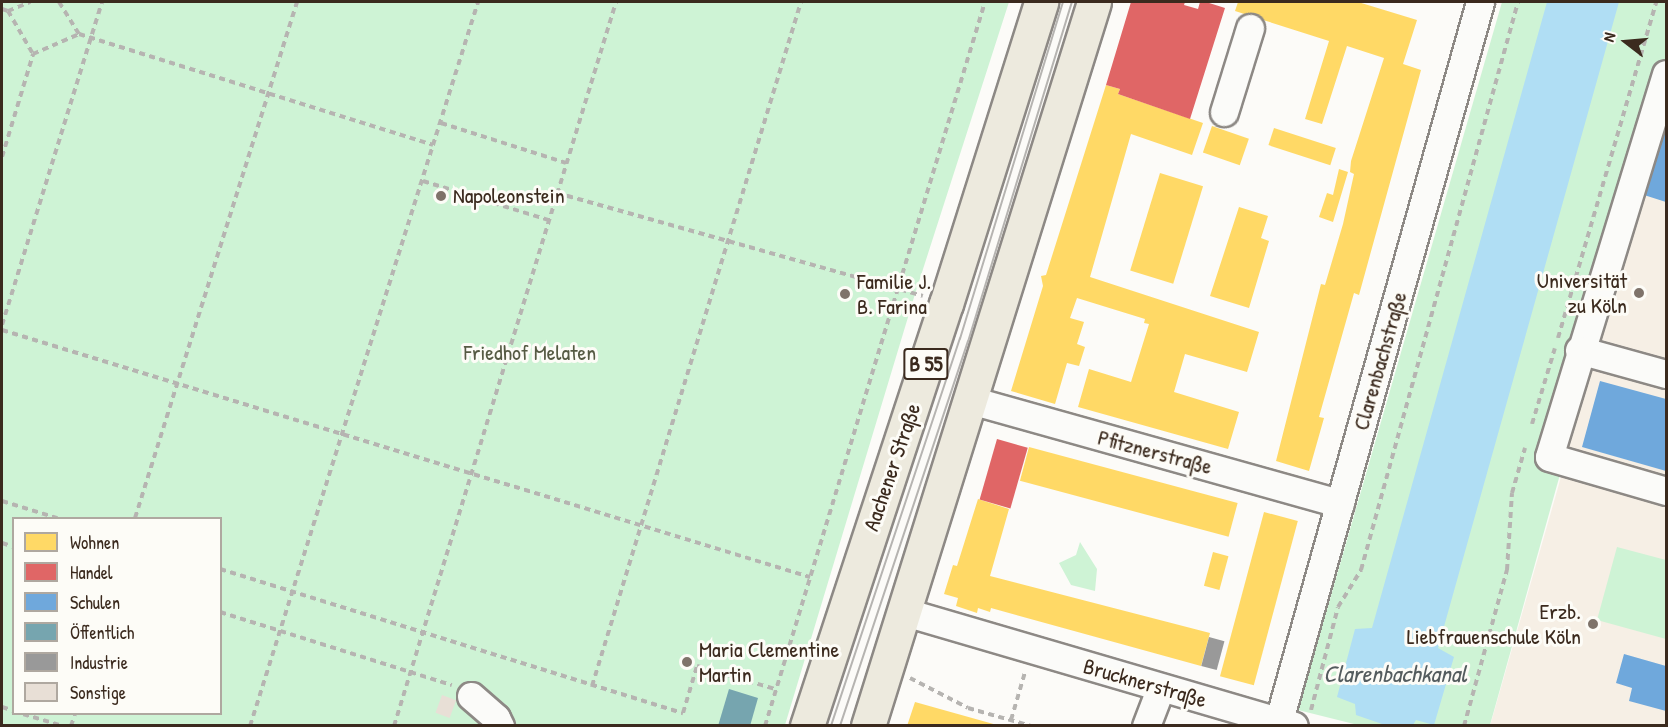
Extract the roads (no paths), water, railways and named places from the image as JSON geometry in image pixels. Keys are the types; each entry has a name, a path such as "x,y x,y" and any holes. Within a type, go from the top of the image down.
{"main road":[{"name":"Aachener Straße","path":"807,726 946,304 1041,2"},
{"name":"B 55","path":"867,726 890,662 1094,2"}],"street":[{"name":"Clarenbachstraße","path":"1294,720 1340,503 1480,2"},
{"path":"1224,112 1250,28"},
{"path":"1666,74 1579,350 1549,457 1666,491"},
{"path":"1579,350 1666,374"},
{"name":"Pfitznerstraße","path":"970,400 1340,503"},
{"name":"Brucknerstraße","path":"905,612 1160,689 1294,720"},
{"path":"1146,726 1160,689"},
{"path":"471,696 500,726"}],"water":[{"name":"Clarenbachkanal","path":"1547,2 1619,2 1438,648 1454,657 1434,725 1416,720 1413,725 1385,725 1356,715 1355,704 1337,697 1355,629 1372,628"}],"tram line":[{"path":"831,726 960,339 1063,2"},
{"path":"840,726 968,342 1072,2"}],"place":[{"name":"Napoleonstein","path":"441,196"},
{"name":"Universität zu Köln","path":"1639,293"},
{"name":"Familie J. B. Farina","path":"845,294"},
{"name":"Erzb. Liebfrauenschule Köln","path":"1593,624"},
{"name":"Maria Clementine Martin","path":"687,662"}],"park label":[{"name":"Friedhof Melaten","path":"530,353"}]}
